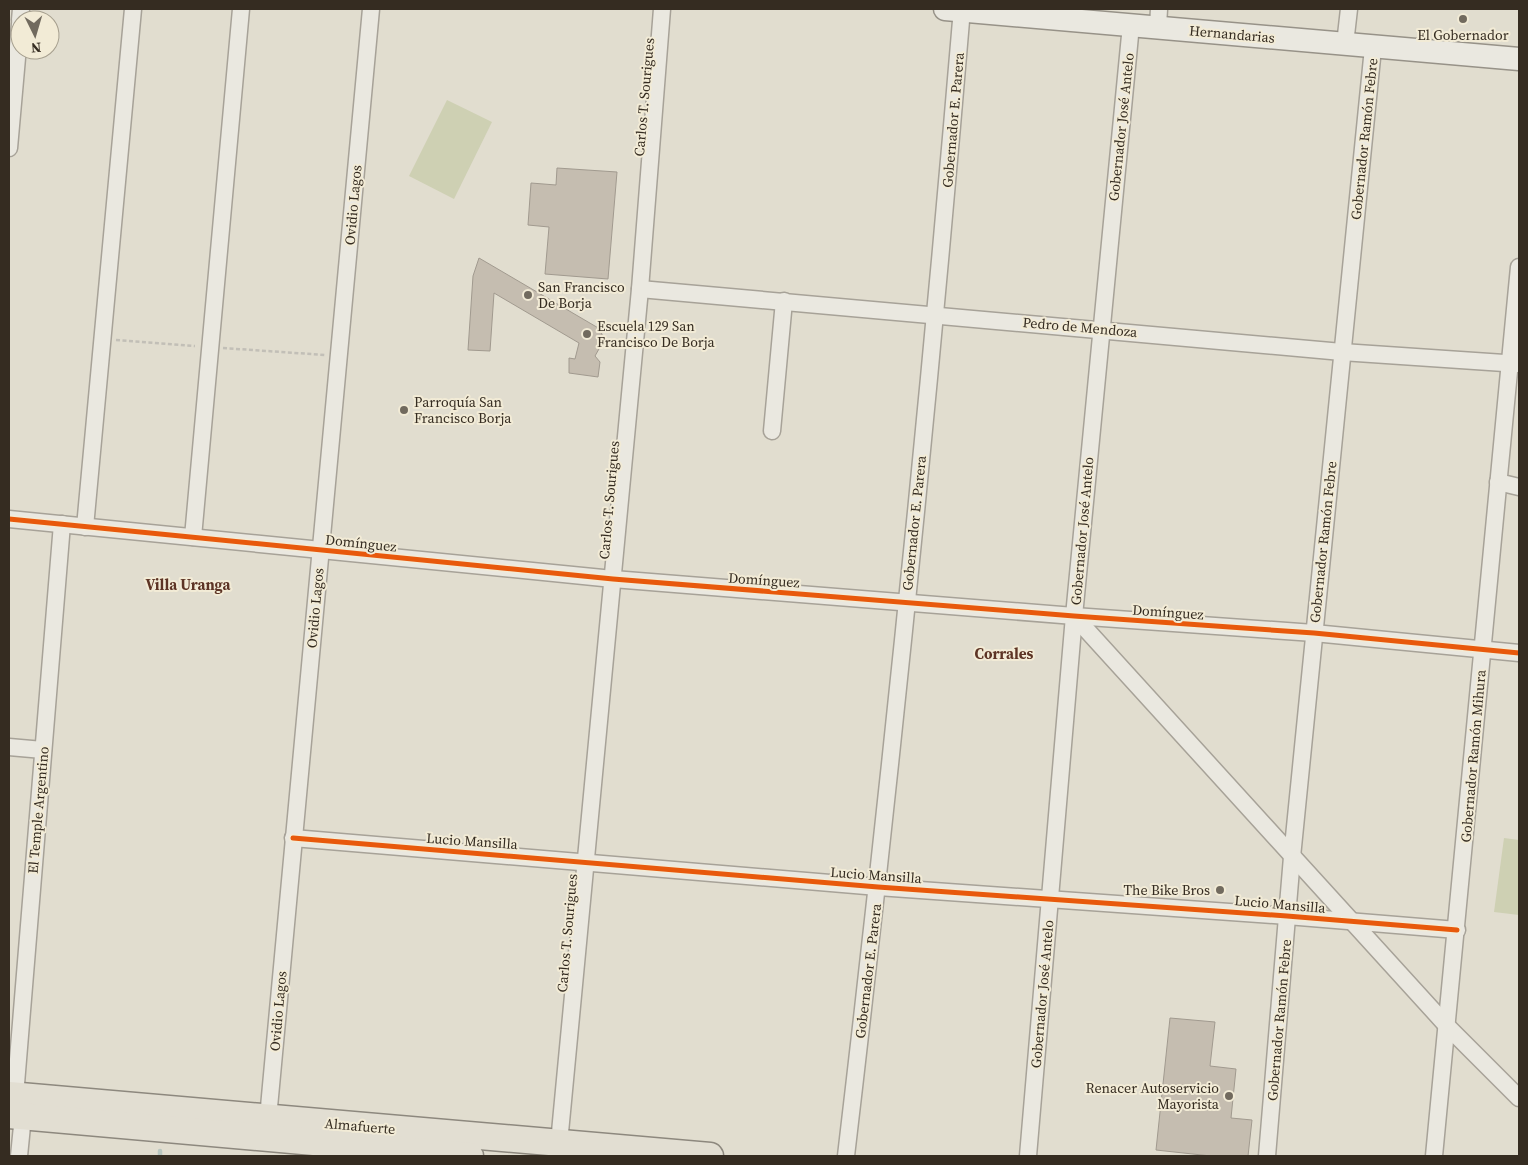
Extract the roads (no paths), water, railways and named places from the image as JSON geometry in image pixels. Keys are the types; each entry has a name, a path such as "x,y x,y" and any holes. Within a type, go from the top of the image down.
{"main road":[{"name":"Almafuerte","path":"14,1106 268,1118 710,1156"},
{"name":"Almafuerte","path":"14,1106 470,1156"}],"street":[{"path":"85,527 133,9"},
{"path":"193,537 241,9"},
{"name":"Ovidio Lagos","path":"268,1118 371,9"},
{"name":"Carlos T. Sourigues","path":"559,1143 640,289 662,9"},
{"name":"Hernandarias","path":"956,9 1131,25 1159,18 1373,48 1519,59"},
{"name":"Gobernador E. Parera","path":"846,1156 878,887 936,314 956,9"},
{"path":"1345,44 1349,9"},
{"name":"Gobernador José Antelo","path":"1028,1156 1074,616 1131,25"},
{"name":"Gobernador Ramón Febre","path":"1267,1156 1292,857 1373,48"},
{"path":"9,148 17,60"},
{"name":"Gobernador Ramón Mihura","path":"1434,1156 1448,1027 1498,482 1515,364 1519,267"},
{"name":"Pedro de Mendoza","path":"640,289 936,314 1342,352 1515,364"},
{"path":"772,431 784,301"},
{"path":"1498,482 1519,487"},
{"name":"Domínguez","path":"9,519 612,579 1314,633 1519,653"},
{"name":"El Temple Argentino","path":"19,1156 14,1106 62,524"},
{"path":"1074,616 1351,922 1448,1027 1519,1098"},
{"path":"9,747 43,750"},
{"name":"Lucio Mansilla","path":"293,838 878,887 1051,898 1457,930"}],"waterway":[{"path":"160,1151 160,1156"}],"place":[{"name":"El Gobernador","path":"1463,19"},
{"name":"San Francisco De Borja","path":"528,295"},
{"name":"Escuela 129 San Francisco De Borja","path":"587,334"},
{"name":"Parroquía San Francisco Borja","path":"404,410"},
{"name":"The Bike Bros","path":"1220,890"},
{"name":"Renacer Autoservicio Mayorista","path":"1229,1096"}],"district":[{"name":"Villa Uranga","path":"188,584"},
{"name":"Corrales","path":"1004,653"}]}
